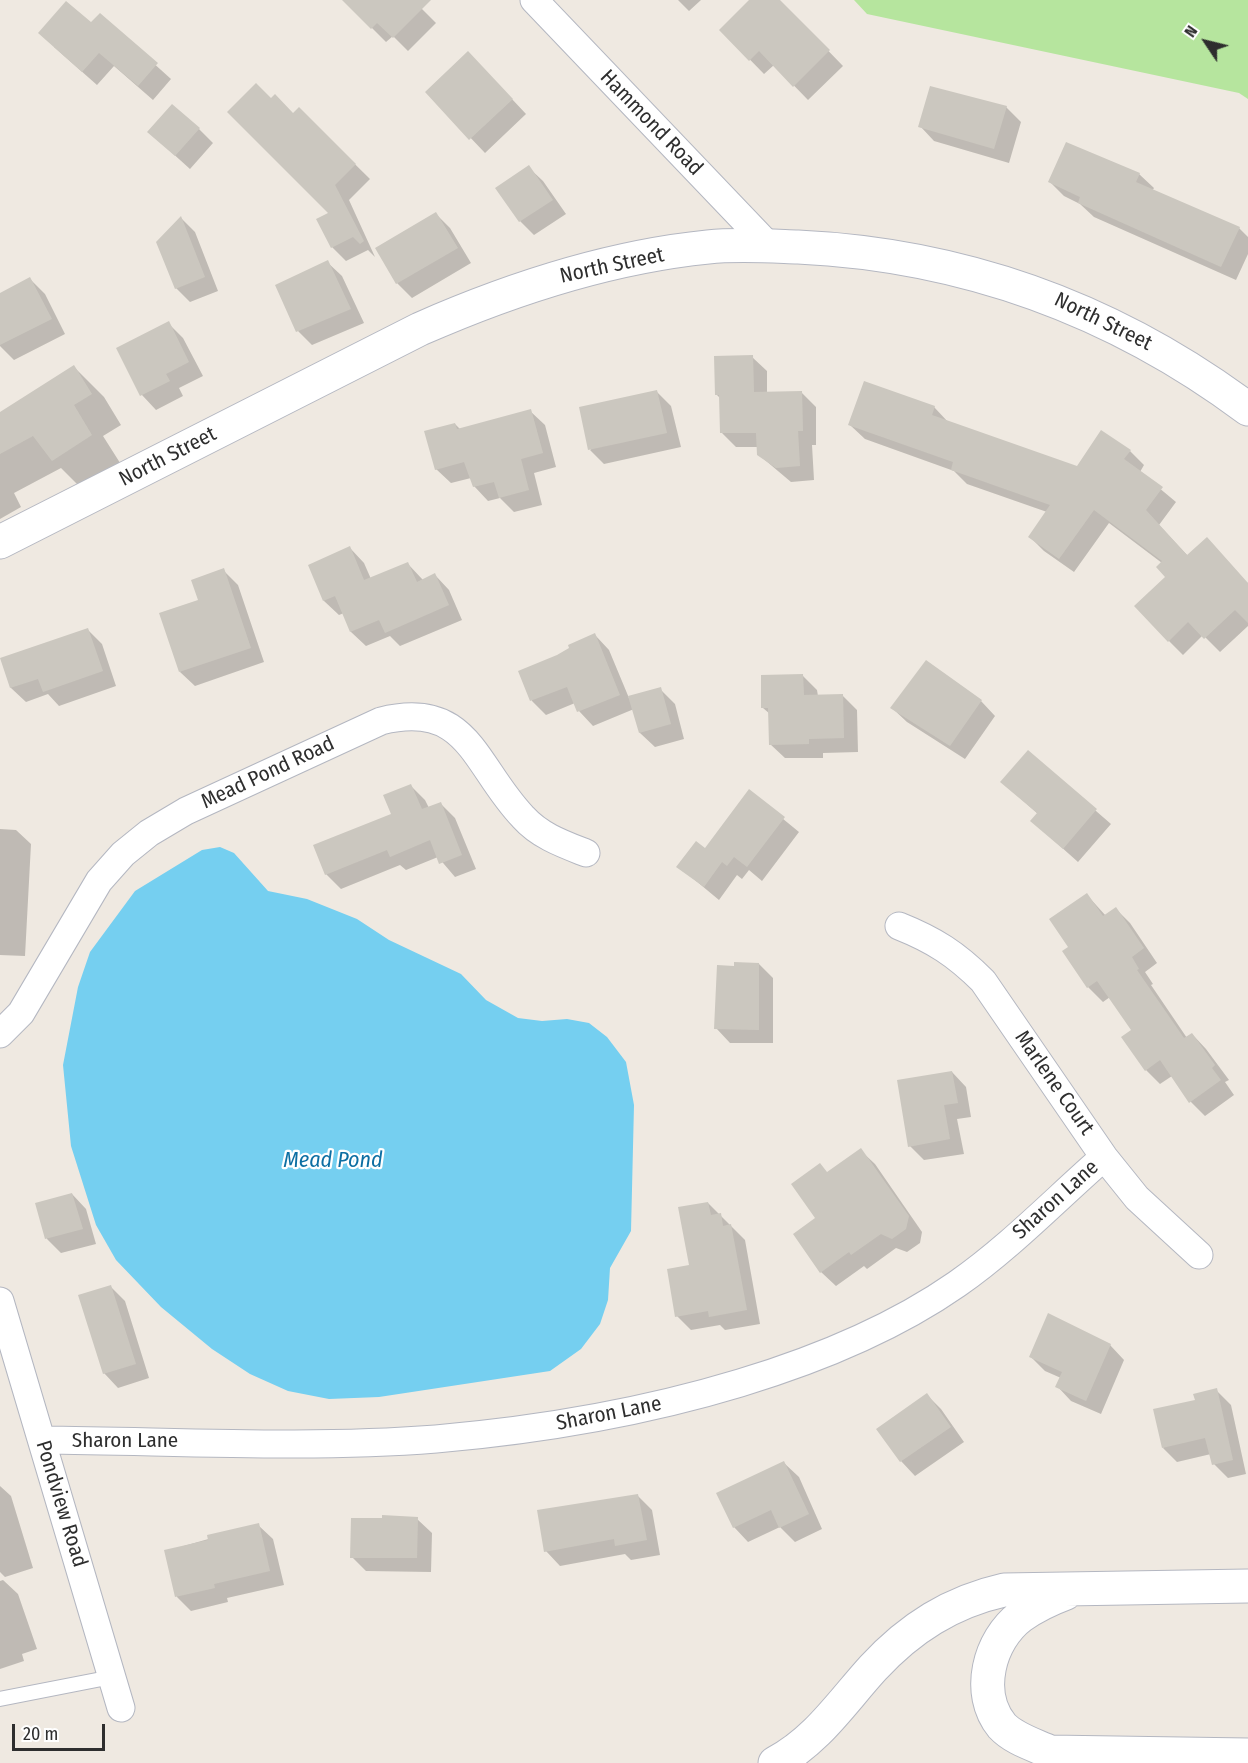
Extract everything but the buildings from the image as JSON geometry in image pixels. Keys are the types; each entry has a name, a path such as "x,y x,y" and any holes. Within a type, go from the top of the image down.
{"street":[{"name":"Hammond Road","path":"534,0 769,246"},
{"name":"North Street","path":"0,542 420,329 477,304 535,284 708,247 769,246 824,249 931,263 1045,295 1093,315 1151,344 1205,377 1248,409"},
{"name":"Mead Pond Road","path":"0,1034 21,1013 99,881 123,854 149,833 186,811 381,721 406,715 430,717 450,725 470,747 522,816 535,829 557,842 586,853"},
{"name":"Marlene Court","path":"899,926 927,938 958,956 983,981 1104,1156 1137,1198 1199,1255"},
{"name":"Sharon Lane","path":"42,1440 282,1443 436,1439 570,1423 708,1393 822,1356 912,1311 958,1283 999,1251 1104,1156"},
{"name":"Pondview Road","path":"0,1300 121,1708"},
{"path":"775,1763 805,1744 828,1722 896,1644 948,1608 974,1596 1004,1590 1248,1586"},
{"path":"1082,1588 1047,1601 1020,1616 1003,1634 991,1659 987,1683 991,1708 1003,1727 1023,1740 1050,1752 1248,1758"},
{"path":"1217,1763 1248,1758"}],"lane":[{"path":"0,1699 112,1677"}],"green space":[{"path":"854,0 1248,0 1248,99 1239,93 867,14"}],"water":[{"name":"Mead Pond","path":"220,847 234,853 268,891 307,899 357,919 389,940 461,974 486,1000 518,1018 542,1021 567,1019 589,1023 607,1037 626,1062 634,1105 631,1231 610,1268 608,1300 600,1324 581,1349 550,1371 379,1397 329,1399 288,1391 250,1374 212,1349 161,1307 116,1260 96,1225 71,1146 63,1065 78,987 90,952 135,891 202,850"}]}
